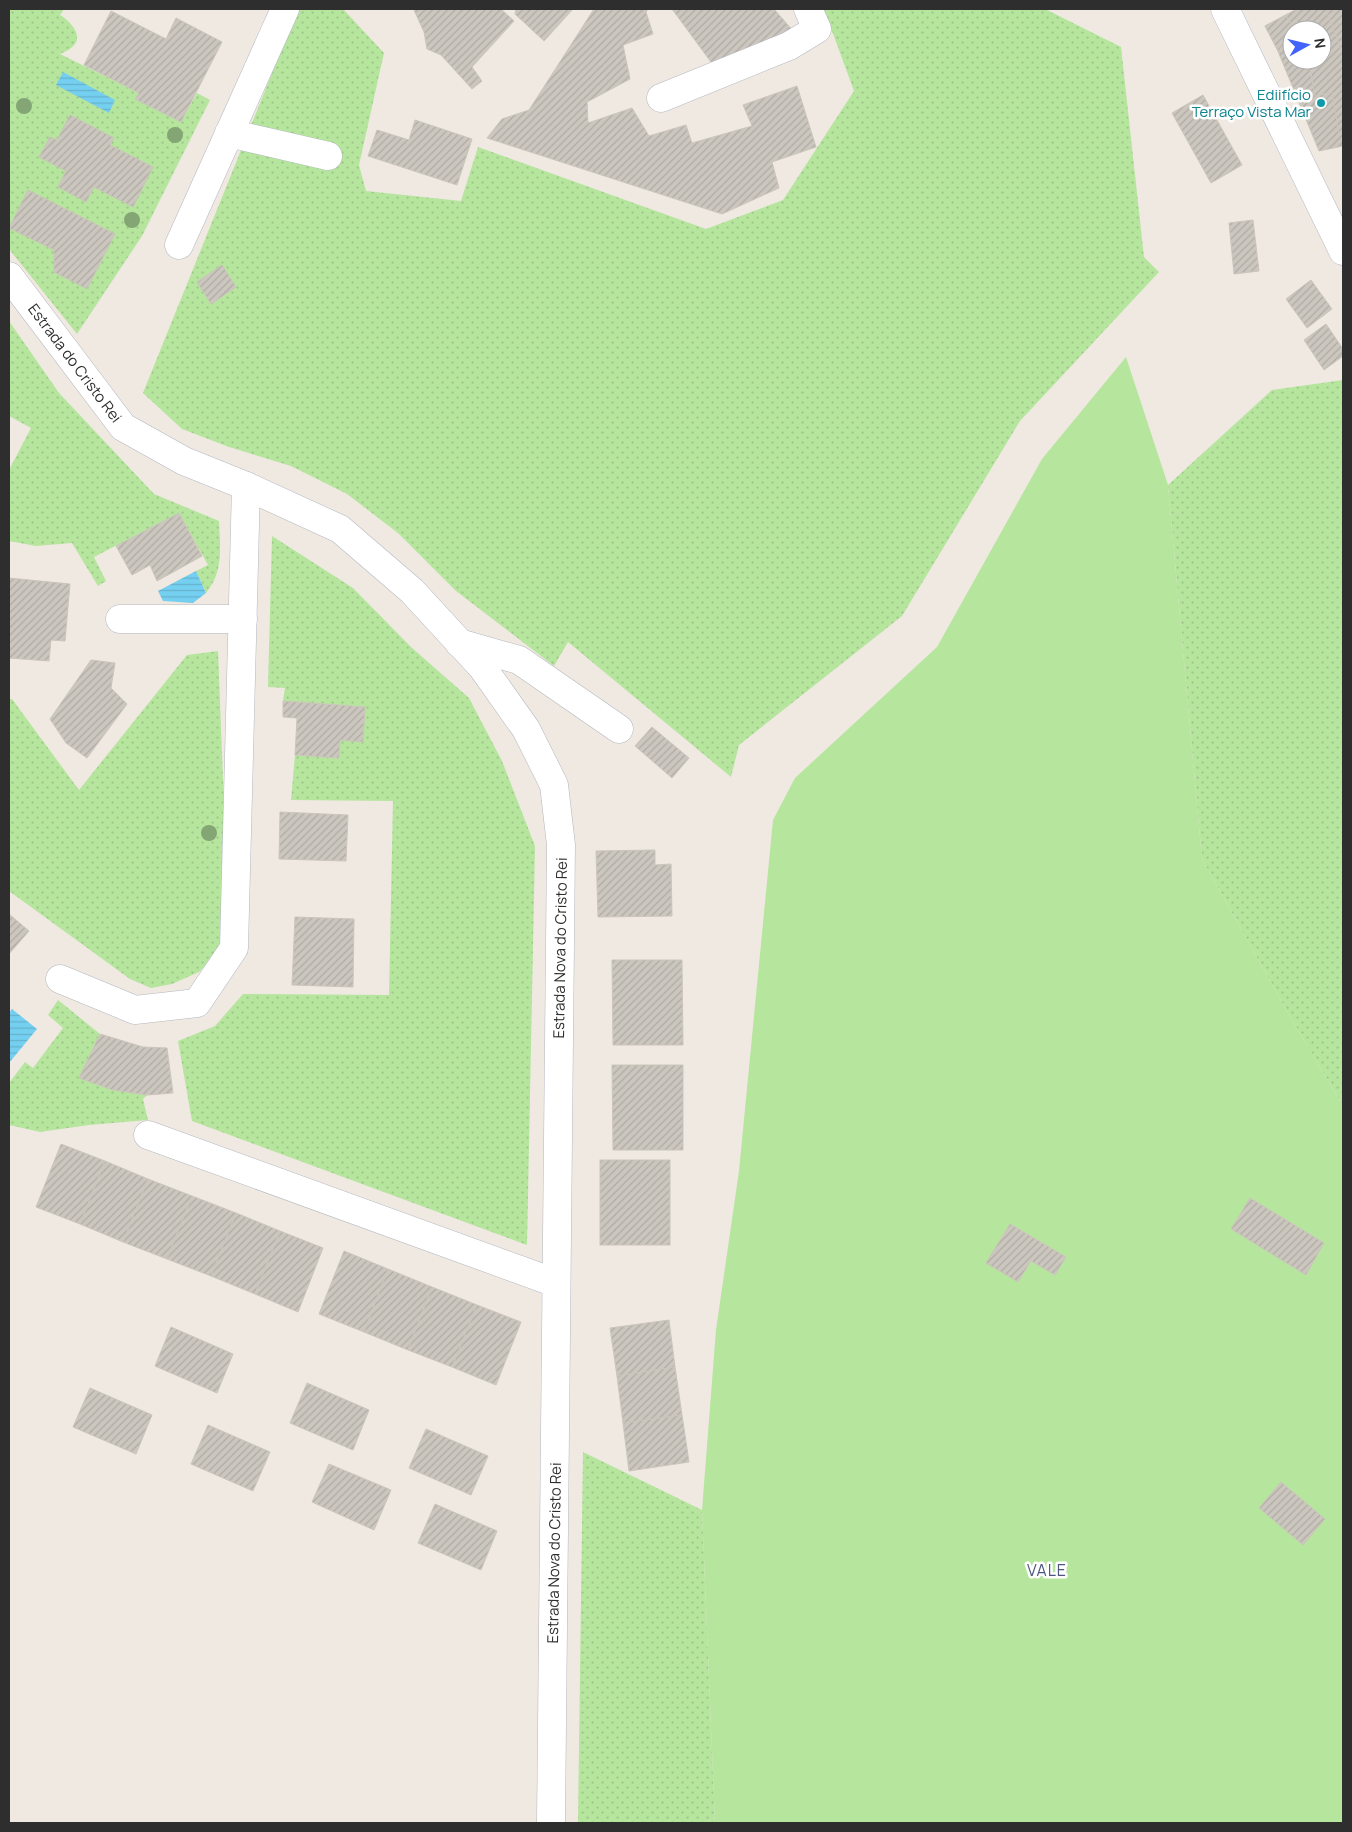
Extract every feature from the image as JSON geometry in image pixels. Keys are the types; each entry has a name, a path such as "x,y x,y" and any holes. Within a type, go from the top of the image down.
{"street":[{"path":"179,245 285,9"},
{"path":"661,98 789,46 817,29 808,9"},
{"path":"1225,9 1343,251"},
{"path":"229,133 328,156"},
{"name":"Estrada do Cristo Rei","path":"9,276 123,427"},
{"name":"Estrada Nova do Cristo Rei","path":"123,427 184,461 246,486 340,529 412,591 482,667 526,729 554,785 562,845 551,1823"},
{"path":"60,980 136,1010 197,1003 234,948 246,486"},
{"path":"120,619 243,619"},
{"path":"459,643 519,660 619,729"},
{"path":"148,1135 556,1283"}],"green space":[{"path":"9,9 64,9 60,15 72,25 77,34 77,39 71,48 60,54 139,93 135,99 181,122 197,93 210,100 142,236 77,334 9,249"},
{"path":"298,9 343,9 384,53 359,165 366,191 461,201 478,147 706,229 783,200 854,91 824,9 1045,9 1121,47 1144,257 1159,272 1020,421 902,616 739,745 731,777 568,642 554,666 456,591 398,533 347,494 291,466 229,447 182,429 143,393"},
{"path":"9,321 59,393 154,494 219,521 220,558 216,576 206,593 196,571 208,565 179,513 94,557 106,581 98,586 72,543 36,546 9,541 9,470 31,428 9,416"},
{"path":"1126,357 1168,485 1202,859 1285,1008 1343,1106 1343,1823 715,1823 702,1510 716,1330 739,1171 773,820 795,778 937,647 1042,459"},
{"path":"1343,380 1343,1106 1285,1008 1202,859 1168,485 1272,390"},
{"path":"272,536 353,588 411,647 469,698 502,761 535,846 527,1245 192,1121 178,1041 215,1026 243,994 389,995 393,801 291,800 295,755 339,758 340,740 363,742 365,707 283,701 285,688 268,687"},
{"path":"218,651 229,934 217,953 199,972 172,984 151,988 130,979 9,891 9,699 12,699 79,790 187,655"},
{"path":"58,1000 100,1034 79,1078 113,1090 147,1095 143,1099 148,1120 89,1125 40,1132 9,1125 9,1083 25,1062 33,1068 63,1028 48,1015"},
{"path":"583,1452 702,1510 715,1823 578,1823"}],"water":[{"path":"63,72 115,100 109,113 56,85"},
{"path":"196,571 206,593 193,603 163,601 158,591"},
{"path":"12,1009 37,1029 9,1063 9,1013"}],"building":[{"path":"415,9 501,9 514,21 472,67 482,81 472,89 441,55 427,49 424,32"},
{"path":"516,9 573,9 544,41 515,14"},
{"path":"594,9 648,9 646,12 653,34 623,45 630,79 587,102 588,123 632,108 649,136 686,125 692,143 752,126 743,105 797,86 816,147 772,162 779,188 722,214 487,138 502,119 529,110"},
{"path":"672,9 774,9 794,32 711,62"},
{"name":"Ediifício Terraço Vista Mar","path":"1297,9 1343,9 1343,146 1319,151 1286,70 1332,70 1332,20 1282,20 1282,61 1265,26"},
{"path":"1297,9 1326,9 1330,20 1289,20 1286,15"},
{"path":"1326,9 1343,9 1343,55 1332,25 1332,20 1330,20"},
{"path":"111,11 166,39 176,18 222,42 181,122 135,99 139,93 84,65"},
{"path":"1286,15 1289,20 1282,20 1282,46 1277,49 1265,26"},
{"path":"1332,25 1343,55 1343,134 1339,135 1332,92 1315,96 1310,70 1332,70"},
{"path":"1203,95 1242,165 1211,183 1172,113"},
{"path":"70,115 114,138 110,145 153,167 133,207 94,187 86,202 58,187 66,171 39,157 50,137 57,140"},
{"path":"415,120 472,139 457,185 368,156 377,130 409,140"},
{"path":"28,190 115,234 87,289 54,272 54,250 9,228"},
{"path":"1253,220 1259,271 1234,274 1229,223"},
{"path":"222,265 236,287 211,304 197,282"},
{"path":"1311,280 1332,309 1307,328 1286,299"},
{"path":"1326,324 1343,349 1343,356 1324,370 1304,340"},
{"path":"179,513 202,556 157,581 150,565 132,575 116,546"},
{"path":"9,578 70,584 65,641 51,640 49,661 9,658"},
{"path":"91,660 115,663 111,688 127,704 87,758 66,743 50,719"},
{"path":"283,701 365,707 363,742 340,740 339,758 295,755 297,718 283,717"},
{"path":"652,727 689,758 672,778 635,746"},
{"path":"280,812 348,815 346,861 279,859"},
{"path":"655,850 655,865 671,864 672,916 598,917 596,851"},
{"path":"9,914 29,931 9,954"},
{"path":"295,917 354,919 353,987 292,985"},
{"path":"612,960 682,960 683,1045 613,1045"},
{"path":"100,1034 143,1047 167,1048 173,1093 147,1095 113,1090 79,1078"},
{"path":"612,1065 683,1065 683,1150 613,1150"},
{"path":"61,1144 105,1161 80,1224 36,1207"},
{"path":"600,1160 670,1160 670,1245 600,1245"},
{"path":"105,1161 148,1179 123,1242 80,1224"},
{"path":"148,1179 192,1196 167,1259 123,1242"},
{"path":"192,1196 236,1213 211,1276 167,1259"},
{"path":"1250,1198 1324,1243 1306,1275 1231,1229"},
{"path":"236,1213 280,1231 255,1294 211,1276"},
{"path":"1010,1224 1066,1257 1055,1275 1031,1261 1018,1282 986,1263"},
{"path":"280,1231 323,1248 298,1312 255,1294"},
{"path":"344,1251 388,1269 364,1332 319,1314"},
{"path":"388,1269 432,1287 408,1350 364,1332"},
{"path":"432,1287 477,1305 452,1367 408,1350"},
{"path":"477,1305 521,1322 496,1385 452,1367"},
{"path":"669,1320 675,1367 617,1376 610,1328"},
{"path":"171,1327 233,1354 217,1393 155,1366"},
{"path":"675,1367 682,1415 623,1423 617,1376"},
{"path":"307,1383 369,1410 353,1450 290,1423"},
{"path":"90,1388 152,1415 136,1454 73,1427"},
{"path":"682,1415 689,1462 629,1471 623,1423"},
{"path":"208,1425 270,1452 253,1491 191,1464"},
{"path":"426,1429 488,1456 471,1495 409,1468"},
{"path":"329,1464 391,1490 374,1530 312,1502"},
{"path":"1281,1482 1325,1519 1303,1545 1259,1508"},
{"path":"435,1504 497,1531 481,1570 418,1543"}],"place":[{"name":"Ediifício Terraço Vista Mar","path":"1321,103"}],"district":[{"name":"VALE","path":"1047,1570"}]}
